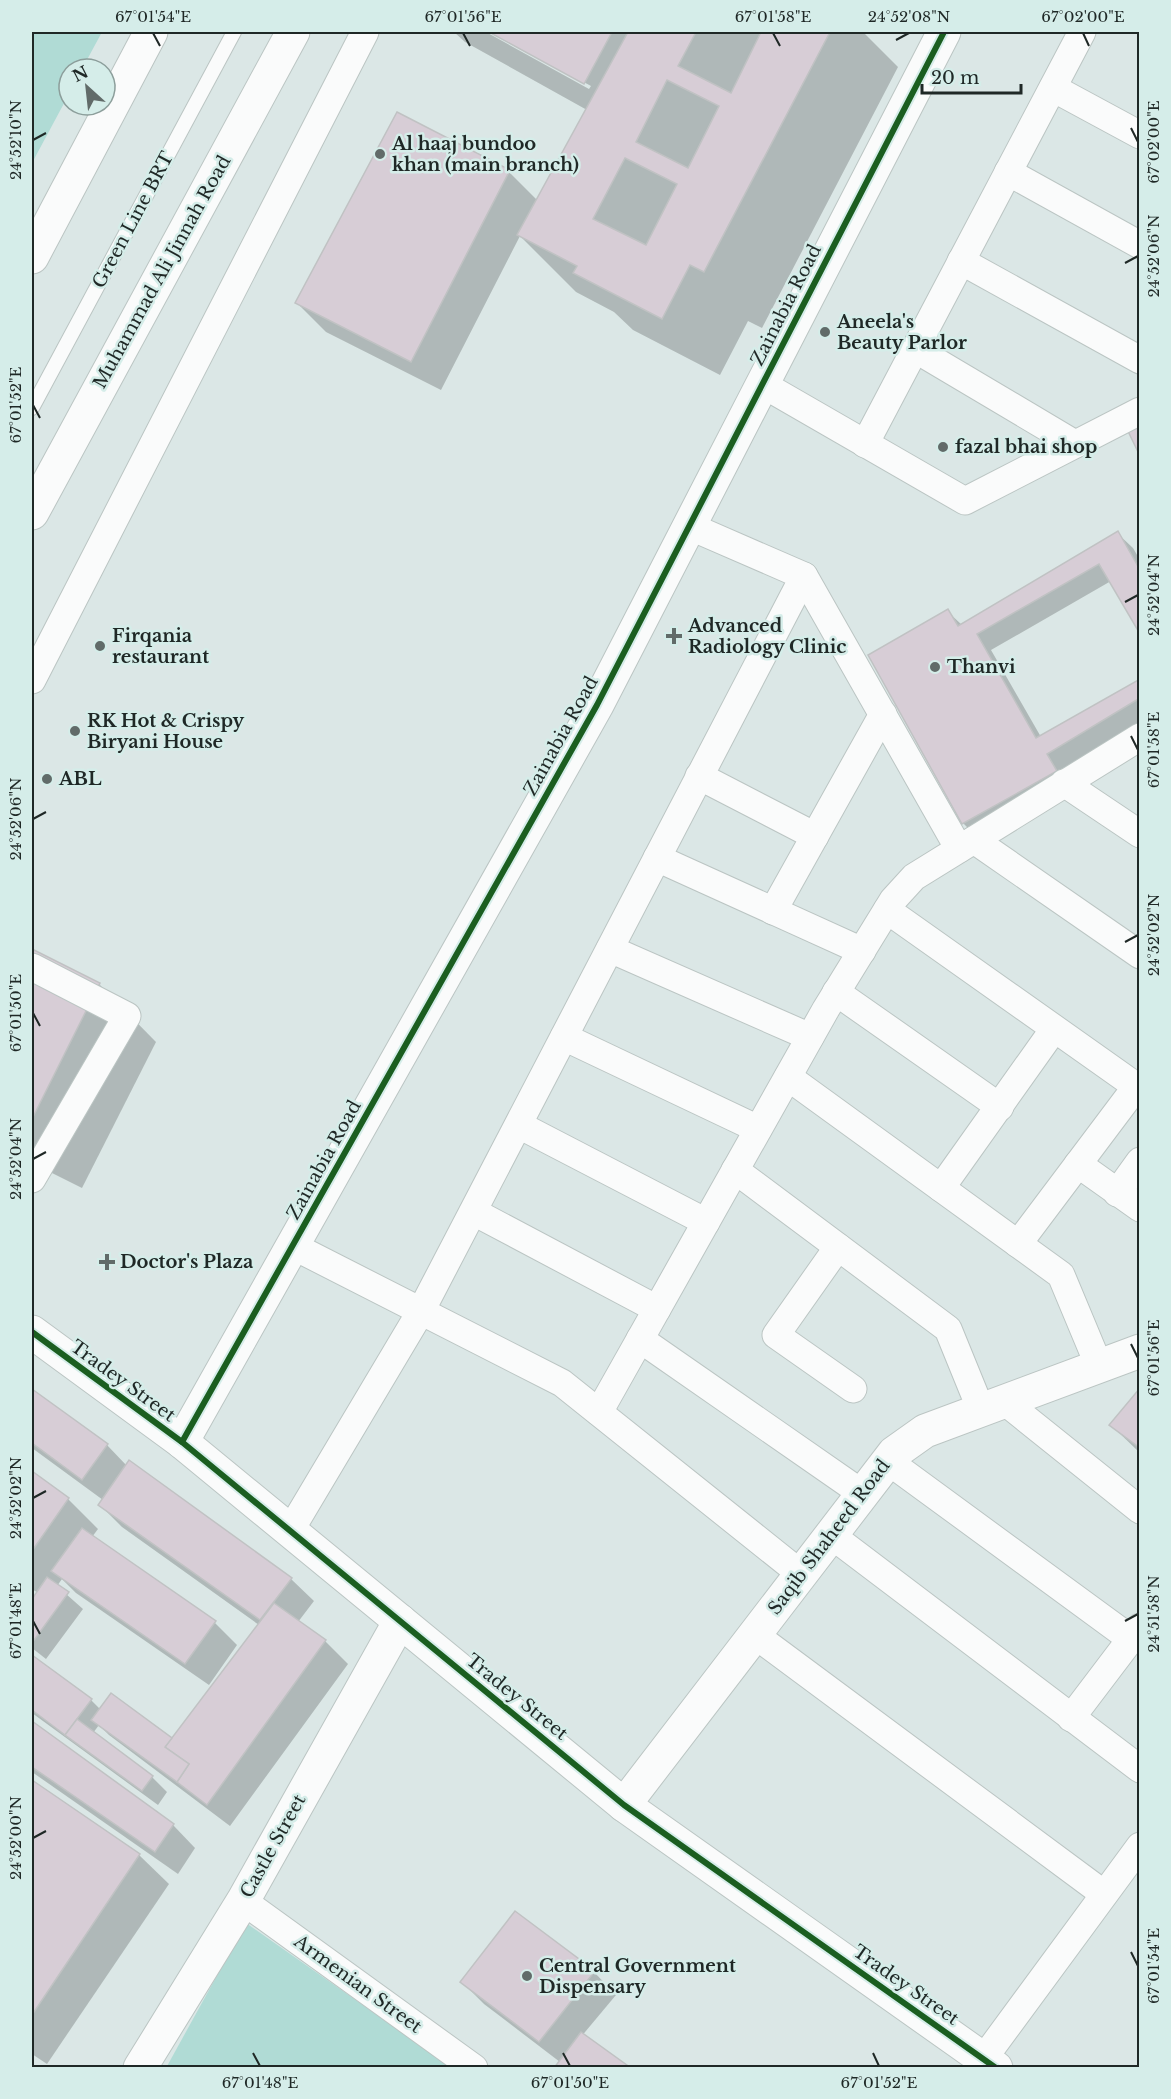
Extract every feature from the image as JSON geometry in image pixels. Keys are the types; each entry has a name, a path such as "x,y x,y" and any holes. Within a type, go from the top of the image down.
{"main road":[{"path":"32,257 151,32"},
{"name":"Muhammad Ali Jinnah Road","path":"32,513 293,32"},
{"name":"Zainabia Road","path":"182,1442 597,705 944,32"},
{"name":"Tradey Street","path":"32,1332 182,1442 624,1805 990,2063"},
{"name":"Saqib Shaheed Road","path":"624,1805 894,1453 925,1431 1140,1351"},
{"name":"Castle Street","path":"140,2067 243,1901 400,1621"}],"street":[{"path":"32,681 365,32"},
{"path":"865,444 1082,32"},
{"path":"1053,88 1140,135"},
{"path":"1008,172 1140,245"},
{"path":"961,261 1140,360"},
{"path":"915,349 1075,444"},
{"path":"762,384 965,501 1140,411"},
{"path":"689,526 804,576 883,714 967,844 1140,956"},
{"path":"290,1531 421,1311 804,576"},
{"path":"773,911 883,714"},
{"path":"599,1412 810,1037 893,900 914,877 1140,737"},
{"path":"699,776 815,836"},
{"path":"1064,783 1140,834"},
{"path":"657,858 862,951"},
{"path":"887,910 1138,1088 1018,1244"},
{"path":"610,949 810,1037"},
{"path":"32,967 127,1016 32,1179"},
{"path":"836,992 1000,1107"},
{"path":"941,1188 1054,1029"},
{"path":"564,1037 758,1130"},
{"path":"788,1077 1061,1275 1099,1366"},
{"path":"519,1125 706,1222"},
{"path":"1117,1193 1140,1161"},
{"path":"1078,1164 1140,1208"},
{"path":"735,1170 948,1329 993,1405 1140,1510"},
{"path":"474,1212 657,1309"},
{"path":"293,1246 562,1383 801,1574"},
{"path":"838,1247 776,1335 853,1389"},
{"path":"640,1339 863,1494"},
{"path":"888,1461 1135,1633 1071,1718"},
{"path":"831,1535 1140,1770"},
{"path":"755,1635 1104,1894"},
{"path":"990,2063 1104,1894 1131,1875 1140,1846"},
{"name":"Armenian Street","path":"243,1901 474,2067"}],"lane":[{"name":"Green Line BRT","path":"32,408 234,32"}],"green space":[{"path":"32,32 102,32 88,57 57,57 57,116 32,163"},
{"path":"246,1923 451,2067 166,2068"}],"building":[{"path":"489,32 612,32 584,84"},
{"path":"628,32 696,32 678,66 731,93 761,32 830,32 704,272 690,265 662,319 573,273 577,266 517,235","holes":["667,80 719,106 688,168 636,142","625,158 677,184 646,245 593,219"]},
{"path":"397,112 510,170 411,362 295,303"},
{"path":"1140,418 1140,456 1124,423"},
{"name":"Thanvi","path":"1118,531 1140,570 1140,634 1099,564 977,634 1036,738 1140,679 1140,698 1047,754 1057,771 962,824 868,655 948,609 958,626"},
{"path":"32,949 100,983 32,1119"},
{"path":"1140,1388 1140,1448 1109,1425"},
{"path":"32,1389 108,1444 82,1480 32,1443"},
{"path":"129,1460 292,1578 260,1620 98,1505"},
{"path":"32,1471 69,1498 32,1551"},
{"path":"82,1528 216,1621 185,1664 51,1571"},
{"path":"47,1577 69,1592 32,1643 32,1599"},
{"path":"274,1603 326,1640 207,1805 177,1782 189,1764 165,1747"},
{"path":"32,1655 92,1699 65,1735 32,1710"},
{"path":"111,1693 172,1738 165,1747 189,1764 177,1782 91,1720"},
{"path":"77,1719 153,1776 142,1791 65,1735"},
{"path":"32,1721 174,1824 155,1852 32,1767"},
{"path":"32,1780 140,1854 32,2015"},
{"name":"Central Government Dispensary","path":"515,1911 595,1971 539,2042 460,1982"},
{"path":"581,2032 631,2068 554,2068"}],"cycle path":[{"path":"182,1442 597,705 944,32"},
{"path":"32,1332 182,1442 624,1805 996,2068"}],"place":[{"name":"Al haaj bundoo khan (main branch)","path":"380,154"},
{"name":"Aneela's Beauty Parlor","path":"825,332"},
{"name":"fazal bhai shop","path":"943,447"},
{"name":"Advanced Radiology Clinic","path":"674,636"},
{"name":"Firqania restaurant","path":"100,646"},
{"name":"Thanvi","path":"935,667"},
{"name":"RK Hot & Crispy Biryani House","path":"75,731"},
{"name":"ABL","path":"47,779"},
{"name":"Doctor's Plaza","path":"107,1262"},
{"name":"Central Government Dispensary","path":"527,1976"}]}
